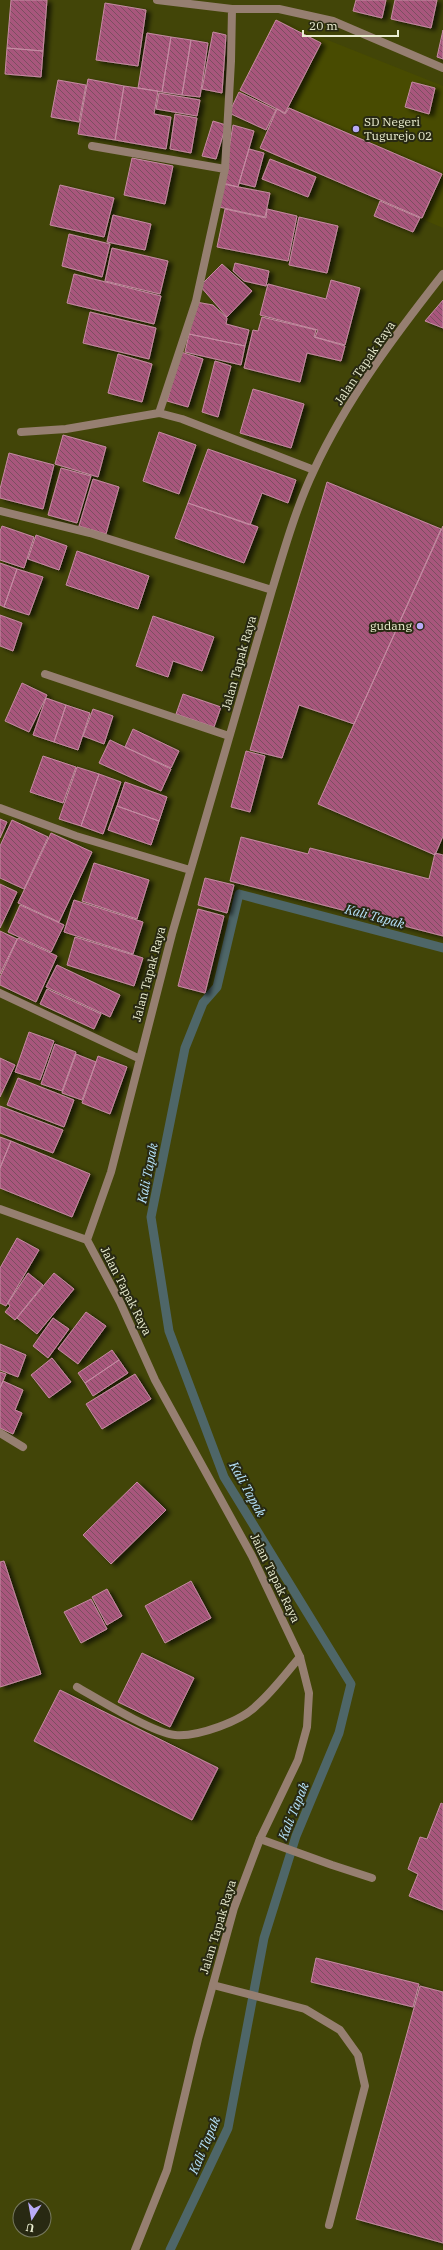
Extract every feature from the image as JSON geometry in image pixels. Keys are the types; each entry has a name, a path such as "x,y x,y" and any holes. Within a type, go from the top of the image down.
{"street":[{"path":"157,0 232,9 280,9 333,21 443,68"},
{"path":"159,412 196,301 225,169 232,9"},
{"path":"92,146 225,169"},
{"name":"Jalan Tapak Raya","path":"135,2250 167,2170 213,1985 234,1908 260,1839 298,1760 307,1727 309,1693 300,1657 252,1556 155,1380 120,1302 87,1240 111,1172 138,1058 190,870 284,551 314,470 354,398 415,310 443,274"},
{"path":"21,432 66,429 159,412 182,419 314,470"},
{"path":"0,511 90,533 272,590"},
{"path":"45,674 229,736"},
{"path":"0,808 76,836 190,870"},
{"path":"0,993 138,1058"},
{"path":"0,1209 87,1240"},
{"path":"0,1432 23,1447"},
{"path":"77,1687 151,1726 176,1735 205,1731 228,1723 256,1707 300,1657"},
{"path":"260,1839 332,1866 372,1878"},
{"path":"213,1985 305,2009 340,2030 358,2055 364,2086 329,2225"}],"shaded area":[{"name":"SD Negeri Tugurejo 02","path":"275,19 443,86 443,228 260,149 276,110 239,90"}],"building":[{"path":"11,0 47,0 43,51 7,48"},
{"path":"356,0 386,0 382,18 353,11"},
{"path":"395,0 437,0 431,28 391,19"},
{"path":"105,3 146,10 138,66 96,60"},
{"path":"276,20 321,43 285,113 240,90"},
{"path":"443,30 443,59 437,57"},
{"path":"213,32 226,35 222,93 202,89"},
{"path":"147,33 171,37 162,92 138,88"},
{"path":"171,37 191,40 182,95 162,92"},
{"path":"191,40 208,43 200,97 182,95"},
{"path":"7,48 43,51 41,77 5,74"},
{"path":"88,79 124,86 115,140 78,134"},
{"path":"58,80 86,85 79,122 51,117"},
{"path":"412,82 435,88 429,114 405,107"},
{"path":"124,86 158,91 154,114 171,117 166,149 115,140"},
{"path":"239,92 276,110 266,130 229,113"},
{"path":"159,93 200,100 197,116 156,109"},
{"path":"289,108 442,174 422,218 260,148 277,109 285,114"},
{"path":"175,114 197,118 191,153 170,149"},
{"path":"213,121 226,125 216,159 202,156"},
{"path":"233,125 254,131 238,187 223,183"},
{"path":"249,149 264,153 255,187 239,183"},
{"path":"132,158 173,166 165,204 124,195"},
{"path":"270,159 316,177 308,197 262,179"},
{"path":"223,184 270,193 265,217 219,207"},
{"path":"60,185 114,198 104,237 50,225"},
{"path":"380,201 420,218 413,232 374,216"},
{"path":"225,209 266,218 267,209 297,216 288,261 217,247"},
{"path":"113,215 151,224 145,250 107,242"},
{"path":"299,217 338,226 327,273 289,265"},
{"path":"69,234 110,244 102,277 62,266"},
{"path":"112,248 168,261 160,294 105,281"},
{"path":"235,263 269,271 266,286 244,281 233,271"},
{"path":"222,264 252,291 227,317 200,286"},
{"path":"74,274 161,296 154,324 67,303"},
{"path":"331,280 360,288 345,345 315,337 318,330 260,315 268,284 326,299"},
{"path":"443,300 443,328 425,321"},
{"path":"196,302 213,305 227,318 226,324 249,330 245,346 189,334"},
{"path":"90,312 156,328 149,359 83,343"},
{"path":"262,317 316,330 314,337 345,346 341,361 307,353 300,382 244,368 253,330 258,331"},
{"path":"189,334 245,346 241,365 185,352"},
{"path":"181,352 203,359 188,407 167,401"},
{"path":"118,354 152,364 142,402 108,393"},
{"path":"215,361 231,366 218,417 202,412"},
{"path":"253,389 304,404 291,448 240,433"},
{"path":"159,432 196,445 179,494 143,481"},
{"path":"63,435 106,447 98,477 55,464"},
{"path":"208,449 296,480 288,503 262,493 250,525 188,503"},
{"path":"9,453 54,465 43,509 0,498 0,489"},
{"path":"61,468 91,476 77,523 48,515"},
{"path":"93,479 119,487 106,534 79,526"},
{"path":"327,482 441,529 354,724 299,705 282,758 250,750"},
{"path":"188,503 258,527 244,563 175,538"},
{"path":"2,526 34,537 24,568 0,560 0,531"},
{"name":"gudang","path":"443,526 443,836 435,855 318,804"},
{"path":"36,535 67,546 59,570 28,559"},
{"path":"77,551 149,576 138,609 66,585"},
{"path":"0,563 17,569 4,607 0,605"},
{"path":"17,569 43,577 29,615 4,607"},
{"path":"0,615 22,623 13,651 0,646"},
{"path":"153,616 214,637 202,671 173,661 168,677 136,666"},
{"path":"22,683 47,695 29,732 5,721"},
{"path":"183,694 221,707 214,727 176,714"},
{"path":"46,698 66,705 54,742 33,735"},
{"path":"66,705 90,713 78,750 54,742"},
{"path":"93,709 113,716 104,744 83,736"},
{"path":"133,729 179,751 171,768 125,747"},
{"path":"110,740 171,769 161,791 99,763"},
{"path":"246,751 265,756 250,812 231,807"},
{"path":"43,756 76,767 63,803 30,792"},
{"path":"77,767 99,774 81,826 59,819"},
{"path":"99,774 121,782 103,834 81,826"},
{"path":"125,782 167,797 159,821 117,806"},
{"path":"117,806 159,821 151,845 108,830"},
{"path":"0,819 7,822 0,838"},
{"path":"12,820 48,837 24,889 0,878 0,846"},
{"path":"51,833 92,852 59,922 18,903"},
{"path":"241,837 308,854 310,848 429,879 435,853 443,855 443,936 230,881"},
{"path":"94,863 149,880 137,919 82,901"},
{"path":"205,878 234,885 227,913 198,905"},
{"path":"0,884 17,892 0,928"},
{"path":"74,900 143,922 133,954 64,932"},
{"path":"20,905 64,925 51,952 8,932"},
{"path":"198,909 224,916 205,993 178,986"},
{"path":"0,931 17,939 0,974"},
{"path":"75,937 143,958 134,986 67,965"},
{"path":"18,938 57,956 36,1002 0,985 0,977"},
{"path":"57,965 120,995 110,1017 46,987"},
{"path":"47,989 101,1014 94,1029 40,1004"},
{"path":"29,1032 54,1041 40,1080 15,1072"},
{"path":"55,1044 76,1052 62,1091 41,1084"},
{"path":"76,1054 96,1062 82,1100 62,1093"},
{"path":"98,1056 127,1067 110,1114 82,1103"},
{"path":"0,1058 15,1065 0,1097"},
{"path":"18,1078 74,1100 64,1127 7,1105"},
{"path":"0,1106 63,1130 53,1153 0,1133"},
{"path":"0,1137 11,1141 0,1168"},
{"path":"11,1141 90,1174 72,1217 0,1188 0,1168"},
{"path":"17,1238 39,1250 6,1306 0,1303 0,1268"},
{"path":"28,1273 43,1285 15,1320 5,1312 10,1306 8,1303"},
{"path":"54,1273 74,1289 37,1334 17,1318"},
{"path":"86,1312 106,1326 78,1364 58,1349"},
{"path":"53,1318 69,1329 48,1358 33,1346"},
{"path":"0,1344 26,1355 18,1377 0,1370"},
{"path":"112,1350 119,1360 85,1383 78,1373"},
{"path":"52,1358 71,1382 49,1398 31,1375"},
{"path":"119,1360 128,1373 93,1396 85,1383"},
{"path":"0,1372 6,1374 0,1388"},
{"path":"135,1374 151,1399 102,1429 86,1404"},
{"path":"3,1381 23,1390 15,1410 22,1413 13,1434 0,1428 0,1388"},
{"path":"137,1482 166,1510 111,1564 83,1535"},
{"path":"4,1561 41,1674 0,1687 0,1562"},
{"path":"191,1581 211,1618 165,1643 145,1606"},
{"path":"107,1589 122,1616 107,1625 92,1597"},
{"path":"91,1599 107,1629 81,1643 64,1612"},
{"path":"142,1653 194,1678 170,1727 118,1702"},
{"path":"60,1690 218,1768 192,1820 34,1741"},
{"path":"441,1803 443,1804 443,1910 409,1896 418,1874 408,1869 420,1837 427,1839"},
{"path":"316,1958 419,1984 413,2007 311,1982"},
{"path":"420,1986 443,1992 443,2243 356,2219"}],"waterway":[{"name":"Kali Tapak","path":"170,2250 228,2128 264,1938 296,1836 339,1733 351,1684 224,1477 169,1331 151,1217 185,1048 203,1003 217,987 239,894 443,948"}],"place":[{"name":"SD Negeri Tugurejo 02","path":"356,129"},
{"name":"gudang","path":"420,626"}]}
